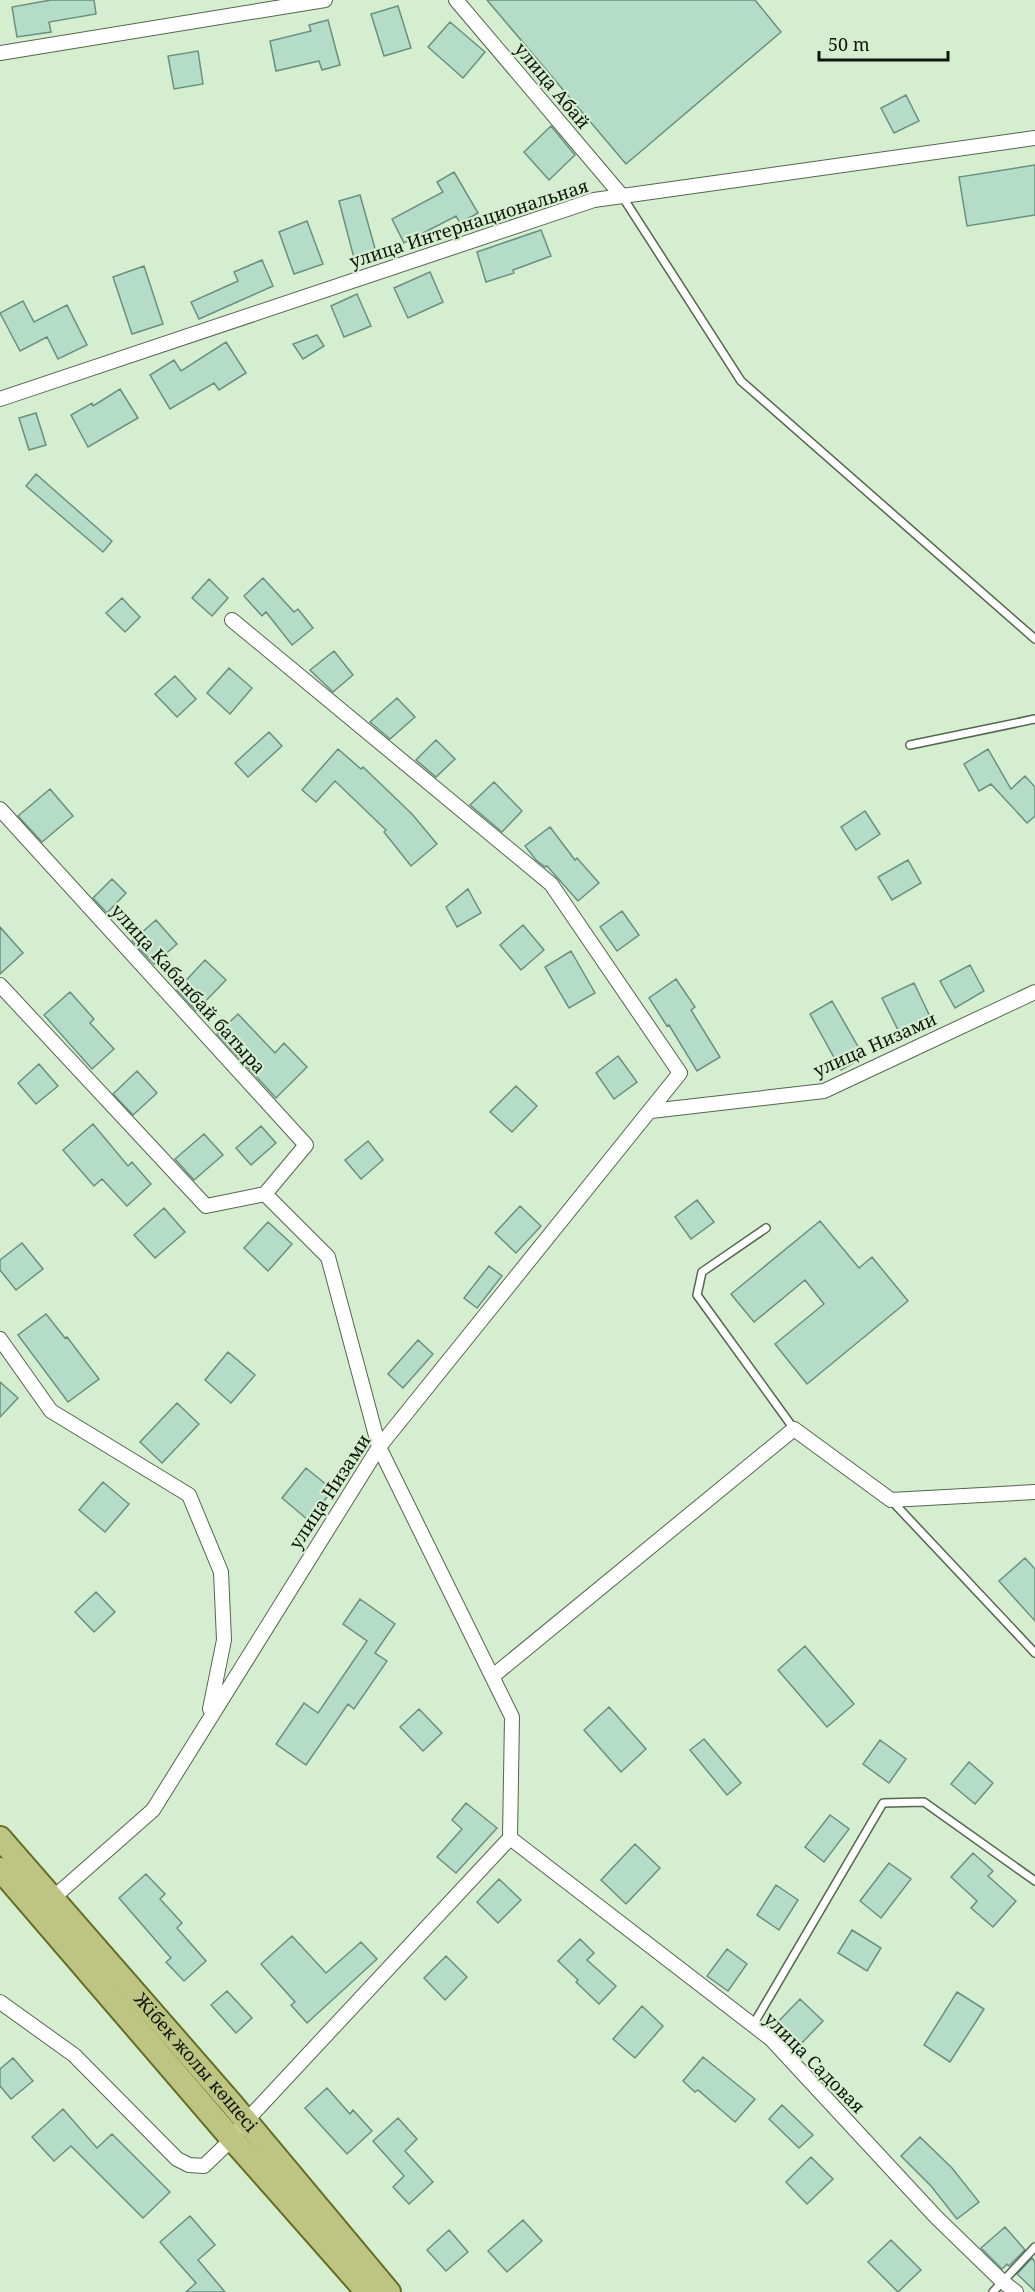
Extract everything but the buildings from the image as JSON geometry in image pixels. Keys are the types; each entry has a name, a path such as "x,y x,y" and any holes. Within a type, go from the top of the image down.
{"main road":[{"name":"Жібек жолы көшесі","path":"0,1838 246,2121 389,2292"},
{"name":"Жібек жолы көшесі","path":"0,1869 367,2292"}],"street":[{"path":"0,53 325,0"},
{"name":"улица Абай","path":"456,0 622,196"},
{"name":"улица Интернациональная","path":"0,399 594,200 1035,138"},
{"name":"улица Низами","path":"53,1898 153,1810 208,1718 379,1447 680,1072 551,884 232,620"},
{"name":"улица Кабанбай батыра","path":"0,809 306,1145 265,1194"},
{"path":"0,985 206,1206 265,1194 328,1257 379,1447 512,1717 510,1838 246,2121 232,2139 204,2166 189,2166 177,2159 74,2055 0,2002"},
{"name":"улица Низами","path":"651,1111 824,1091 1035,992"},
{"path":"0,1339 51,1411 189,1495 221,1572 224,1640 208,1718"},
{"path":"493,1676 794,1429 891,1500 1035,1492"},
{"name":"улица Садовая","path":"510,1838 771,2039 998,2287 1016,2292"}],"lane":[{"path":"622,196 741,381 1035,639"},
{"path":"910,745 1035,719"},
{"path":"766,1228 702,1272 697,1295 794,1429"},
{"path":"891,1500 1035,1653"},
{"path":"753,2025 883,1803 924,1802 1035,1881"},
{"path":"998,2287 1035,2247"}]}
